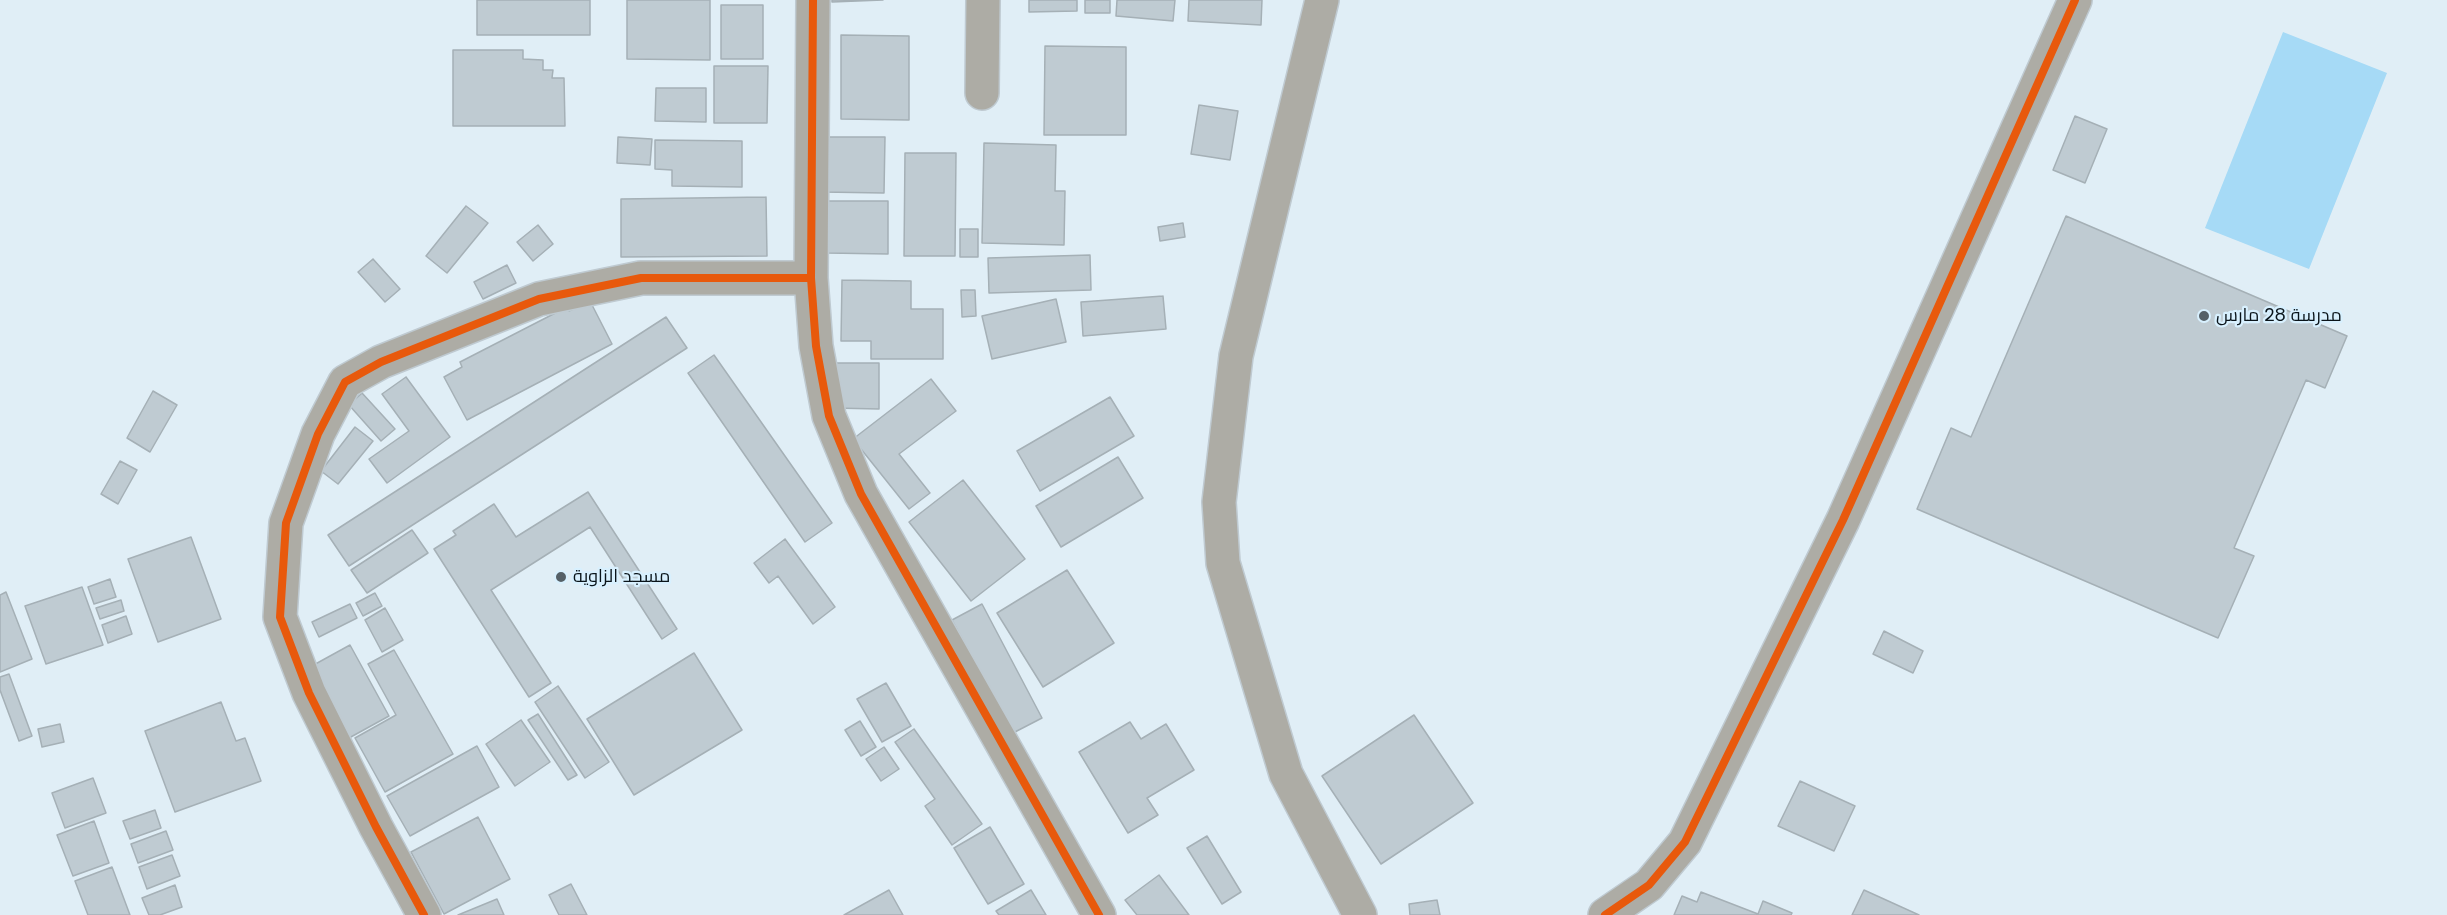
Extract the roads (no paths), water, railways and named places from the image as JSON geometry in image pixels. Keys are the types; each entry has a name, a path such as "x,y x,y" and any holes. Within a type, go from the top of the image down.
{"street":[{"path":"813,0 811,278 816,346 829,416 861,494 1099,915"},
{"path":"982,93 983,0"},
{"path":"1322,0 1236,356 1219,502 1223,563 1286,774 1360,915"},
{"path":"1605,915 1649,885 1685,842 1843,520 2075,0"},
{"path":"424,915 376,827 309,693 280,617 286,524 318,434 345,382 381,362 539,298 641,278 811,278"}],"place":[{"name":"مدرسة 28 مارس","path":"2204,316"},
{"name":"مسجد الزاوية","path":"561,577"}]}
